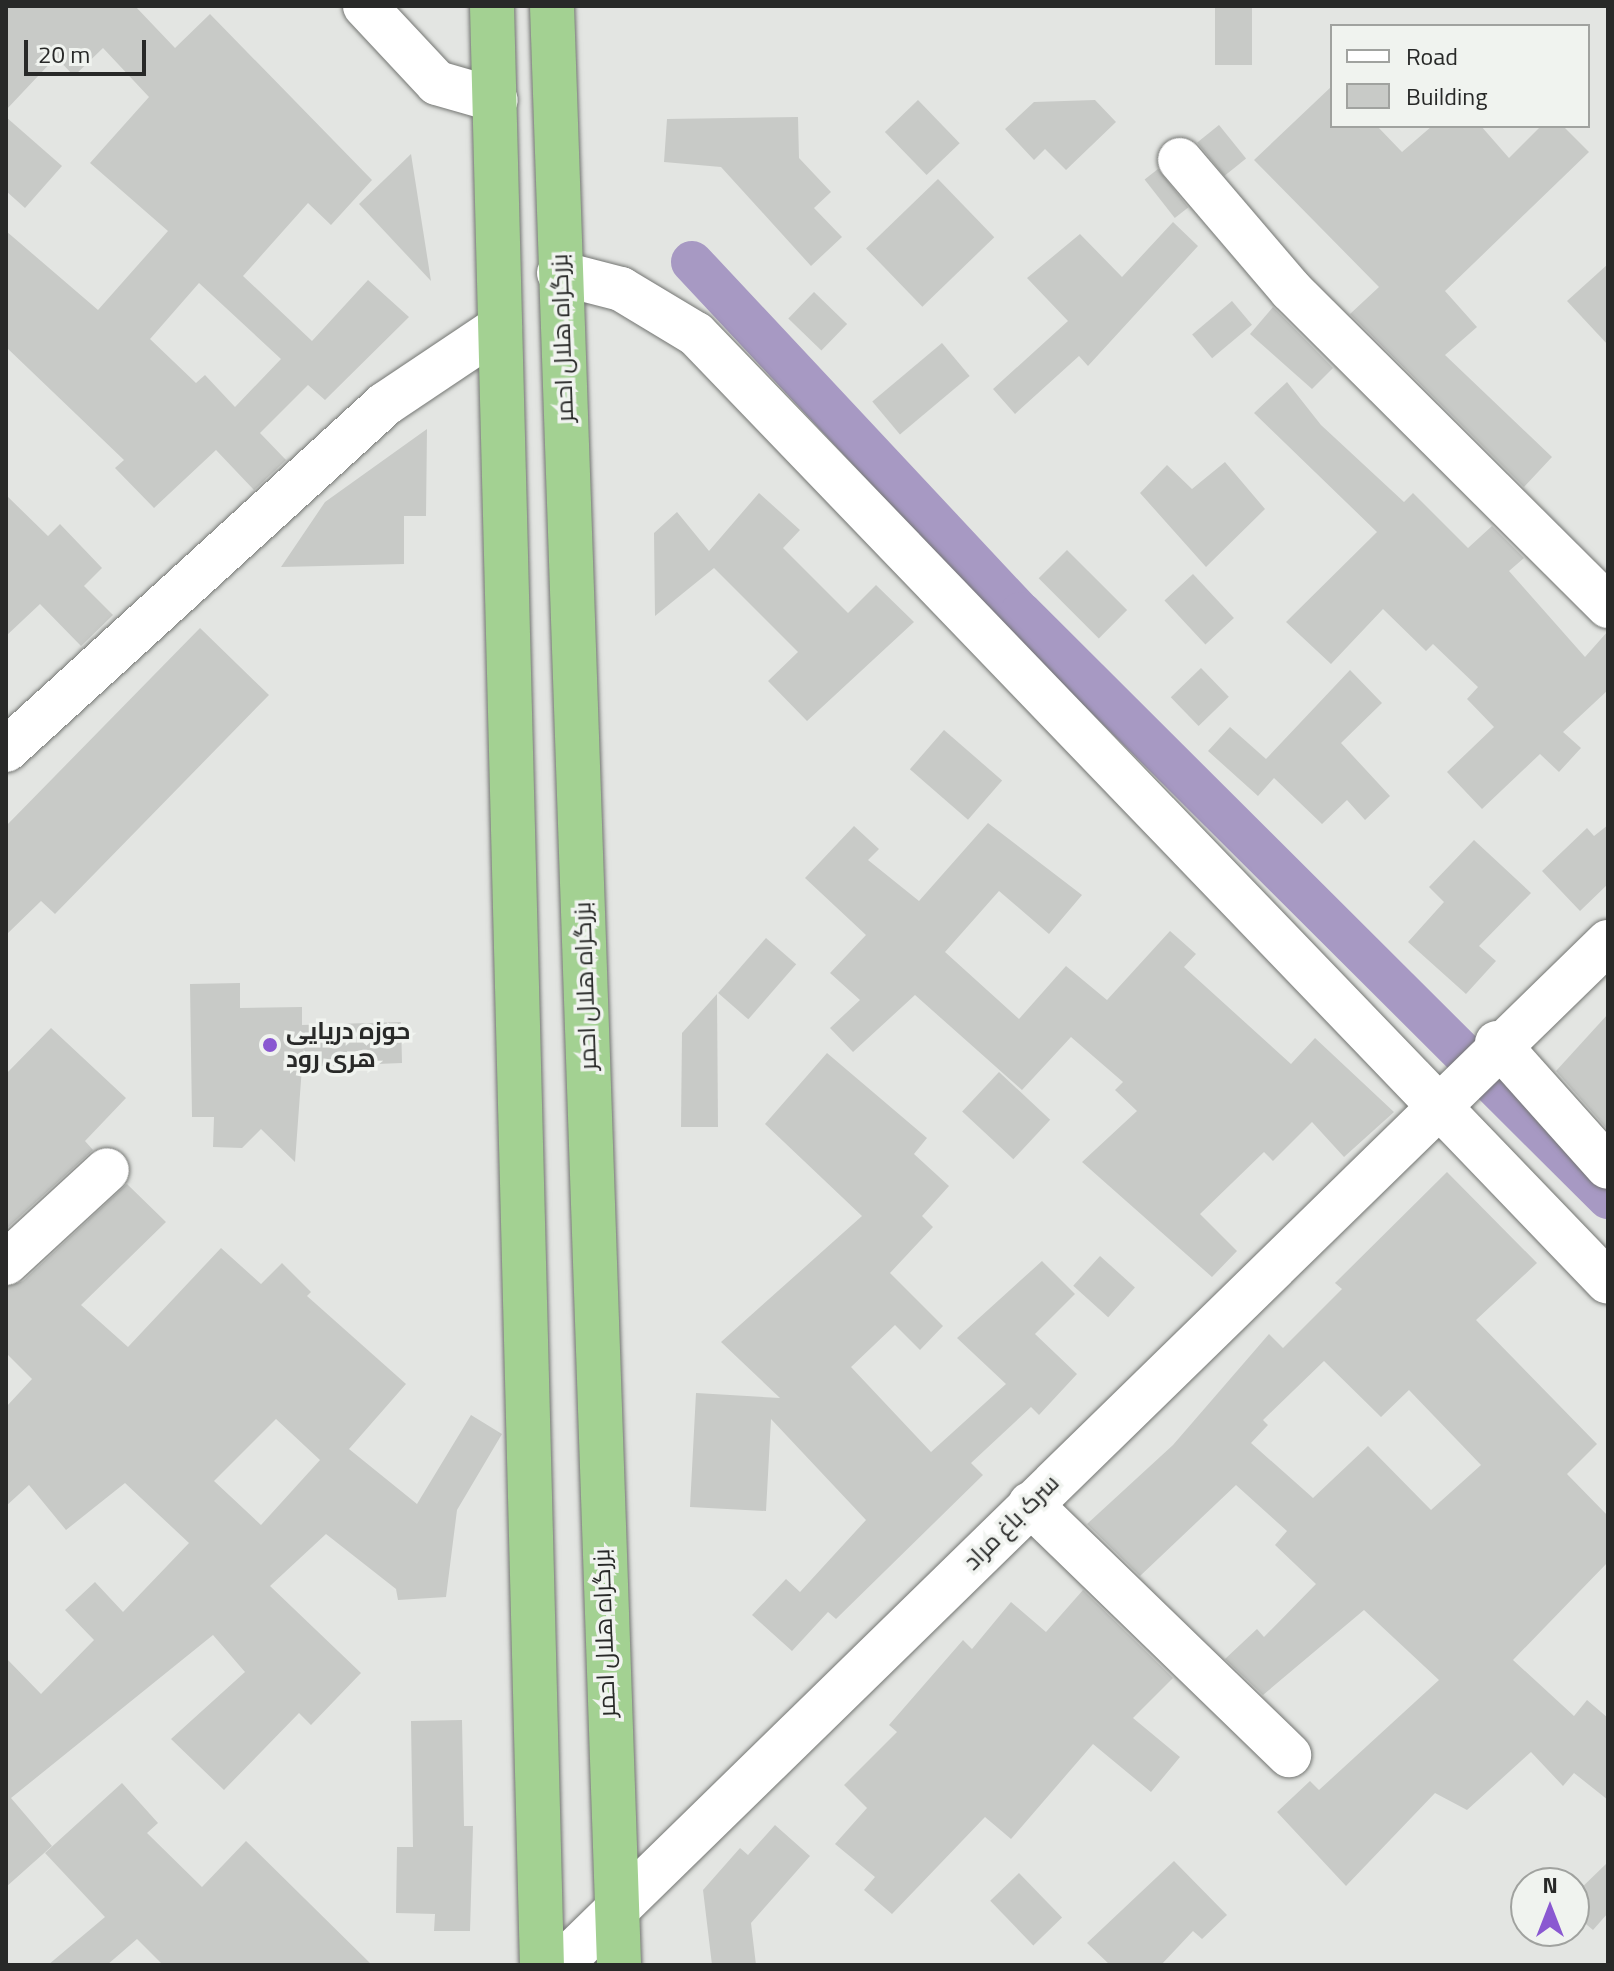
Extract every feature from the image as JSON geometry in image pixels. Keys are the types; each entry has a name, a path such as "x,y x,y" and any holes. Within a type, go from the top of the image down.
{"highway":[{"path":"492,6 542,1965"},
{"name":"بزرگراه هلال احمر","path":"552,6 612,1915 619,1965"}],"street":[{"path":"365,6 437,83 496,100"},
{"path":"1180,160 1291,290 1608,606"},
{"path":"559,273 621,289 696,334 1452,1090 1608,1282"},
{"path":"6,750 385,404 500,327"},
{"name":"سرک باغ مراد","path":"560,1965 1497,1043 1608,942"},
{"path":"1497,1043 1608,1167"},
{"path":"6,1263 107,1170"},
{"path":"1030,1504 1289,1755"}],"building":[{"path":"6,6 135,6 175,48 210,14 372,180 331,225 308,203 243,276 312,341 368,280 409,317 325,400 308,385 260,433 286,460 254,490 216,450 154,508 115,468 124,460 6,347 6,231 98,310 168,231 90,163 149,97 103,48 74,76 56,57 6,110","holes":["199,283 281,359 235,407 205,375 196,383 150,339"]},
{"path":"1215,6 1252,6 1252,65 1215,65"},
{"path":"1330,88 1330,128 1379,128 1402,152 1430,128 1483,128 1509,158 1539,128 1565,128 1589,152 1445,291 1477,327 1445,355 1552,457 1524,487 1350,314 1379,287 1254,160"},
{"path":"918,100 960,143 927,175 885,132"},
{"path":"1095,100 1116,122 1066,170 1045,149 1034,160 1005,129 1034,102"},
{"path":"6,117 62,166 25,208 6,191"},
{"path":"798,117 799,158 831,192 814,208 842,237 811,266 721,167 664,162 667,119"},
{"path":"1219,125 1246,158 1224,176 1197,143"},
{"path":"411,154 431,281 359,204"},
{"path":"1158,169 1188,208 1175,218 1145,179"},
{"path":"938,179 994,237 922,307 866,248"},
{"path":"1173,222 1198,246 1088,366 1079,356 1015,414 993,389 1068,321 1027,278 1080,234 1122,277"},
{"path":"1608,264 1608,345 1567,301"},
{"path":"814,292 847,324 821,351 788,319"},
{"path":"1232,301 1252,325 1212,358 1192,334"},
{"path":"1273,307 1333,368 1312,389 1250,334"},
{"path":"942,343 970,376 900,434 872,401"},
{"path":"1287,382 1321,425 1404,502 1413,493 1468,548 1492,526 1524,558 1509,571 1585,657 1608,631 1608,690 1563,732 1581,748 1559,772 1540,754 1482,809 1447,772 1494,727 1467,699 1478,687 1433,644 1426,651 1383,609 1331,664 1286,622 1377,532 1254,413"},
{"path":"427,429 426,516 404,516 404,564 281,567 325,502"},
{"path":"1225,462 1265,509 1206,567 1140,493 1167,465 1192,489"},
{"path":"759,493 800,530 783,548 848,613 876,585 914,622 807,721 768,681 798,652 714,568 655,616 654,533 677,512 709,551"},
{"path":"6,495 48,536 60,524 102,568 84,586 113,615 81,646 40,604 6,636"},
{"path":"1067,550 1127,610 1099,638 1039,578"},
{"path":"1193,574 1234,618 1205,644 1164,601"},
{"path":"200,628 269,695 55,914 41,901 6,935 6,826"},
{"path":"1201,668 1229,697 1199,726 1171,697"},
{"path":"1350,670 1382,703 1341,743 1390,796 1365,820 1347,800 1322,824 1274,778 1258,796 1208,751 1230,727 1266,759"},
{"path":"944,730 1002,781 968,820 910,769"},
{"path":"988,823 1082,895 1049,934 999,891 945,952 1019,1019 1066,966 1107,1000 1170,931 1196,954 1184,967 1291,1064 1315,1038 1394,1112 1344,1157 1312,1122 1273,1161 1264,1152 1200,1214 1237,1251 1212,1277 1082,1162 1137,1111 1115,1090 1123,1082 1071,1037 1022,1090 915,995 853,1052 830,1028 860,1000 830,973 866,935 805,878 854,826 879,849 868,860 919,901"},
{"path":"1608,825 1608,884 1580,911 1542,871 1587,828 1594,836"},
{"path":"1474,840 1531,893 1479,946 1496,961 1466,994 1408,942 1444,902 1429,887"},
{"path":"766,938 796,964 748,1019 718,993"},
{"path":"240,983 240,1008 302,1007 302,1025 401,1022 402,1063 302,1067 295,1162 261,1129 242,1148 213,1147 214,1117 192,1117 190,984"},
{"path":"717,994 718,1127 681,1127 682,1033"},
{"path":"1608,1014 1608,1130 1556,1071"},
{"path":"51,1028 126,1098 85,1141 93,1150 6,1229 6,1074"},
{"path":"827,1053 927,1138 914,1154 949,1186 922,1216 933,1227 890,1273 943,1326 920,1350 895,1325 851,1367 931,1452 1006,1384 957,1338 1042,1261 1075,1294 1035,1334 1077,1374 1039,1415 1031,1407 971,1463 983,1475 836,1619 828,1612 792,1651 752,1615 786,1579 800,1592 866,1520 771,1419 766,1511 690,1507 696,1393 780,1398 721,1342 862,1216 765,1124"},
{"path":"999,1072 1050,1120 1013,1159 962,1111"},
{"path":"1447,1172 1537,1263 1476,1320 1597,1444 1567,1474 1608,1516 1608,1562 1513,1660 1574,1716 1587,1700 1608,1718 1608,1800 1574,1773 1563,1786 1531,1752 1467,1810 1435,1793 1346,1886 1277,1812 1310,1781 1319,1790 1439,1680 1364,1610 1263,1695 1225,1659 1257,1629 1264,1637 1316,1584 1275,1545 1287,1531 1236,1485 1140,1576 1087,1524 1173,1445 1269,1334 1283,1348 1342,1289 1335,1283","holes":["1324,1361 1381,1417 1409,1390 1481,1465 1431,1510 1368,1446 1313,1498 1251,1443 1268,1425 1263,1420"]},
{"path":"127,1184 166,1222 81,1305 128,1347 221,1248 261,1284 282,1263 311,1292 307,1296 406,1384 349,1449 417,1504 471,1415 502,1434 457,1510 446,1597 398,1600 396,1589 326,1534 270,1586 361,1673 311,1725 299,1713 224,1790 171,1739 245,1672 213,1635 11,1798 52,1846 6,1887 6,1658 41,1694 94,1640 65,1610 95,1582 123,1612 189,1543 125,1483 66,1530 29,1485 6,1506 6,1407 32,1379 6,1353 6,1287 23,1281","holes":["276,1419 320,1460 261,1525 214,1481"]},
{"path":"1100,1256 1135,1287 1108,1317 1073,1286"},
{"path":"1083,1590 1173,1678 1133,1718 1180,1757 1151,1792 1093,1744 1011,1839 985,1817 892,1914 864,1890 875,1877 835,1844 867,1808 844,1785 897,1732 889,1725 963,1640 972,1649 1011,1602 1046,1632"},
{"path":"462,1720 464,1826 473,1826 470,1931 434,1931 435,1914 396,1913 397,1847 413,1847 411,1721"},
{"path":"122,1783 158,1823 147,1833 202,1887 246,1841 372,1965 163,1965 137,1939 107,1965 48,1965 105,1917 45,1853"},
{"path":"775,1825 810,1856 751,1923 756,1965 712,1965 703,1890 740,1848 748,1855"},
{"path":"1174,1861 1227,1915 1202,1939 1193,1931 1161,1965 1110,1965 1087,1943"},
{"path":"1608,1862 1608,1913 1593,1930 1590,1927 1590,1879"},
{"path":"1019,1873 1062,1918 1033,1945 990,1901"}],"waterway":[{"path":"692,262 1021,613 1608,1198"}],"place":[{"name":"حوزه دریایی هری رود","path":"270,1045"}]}
